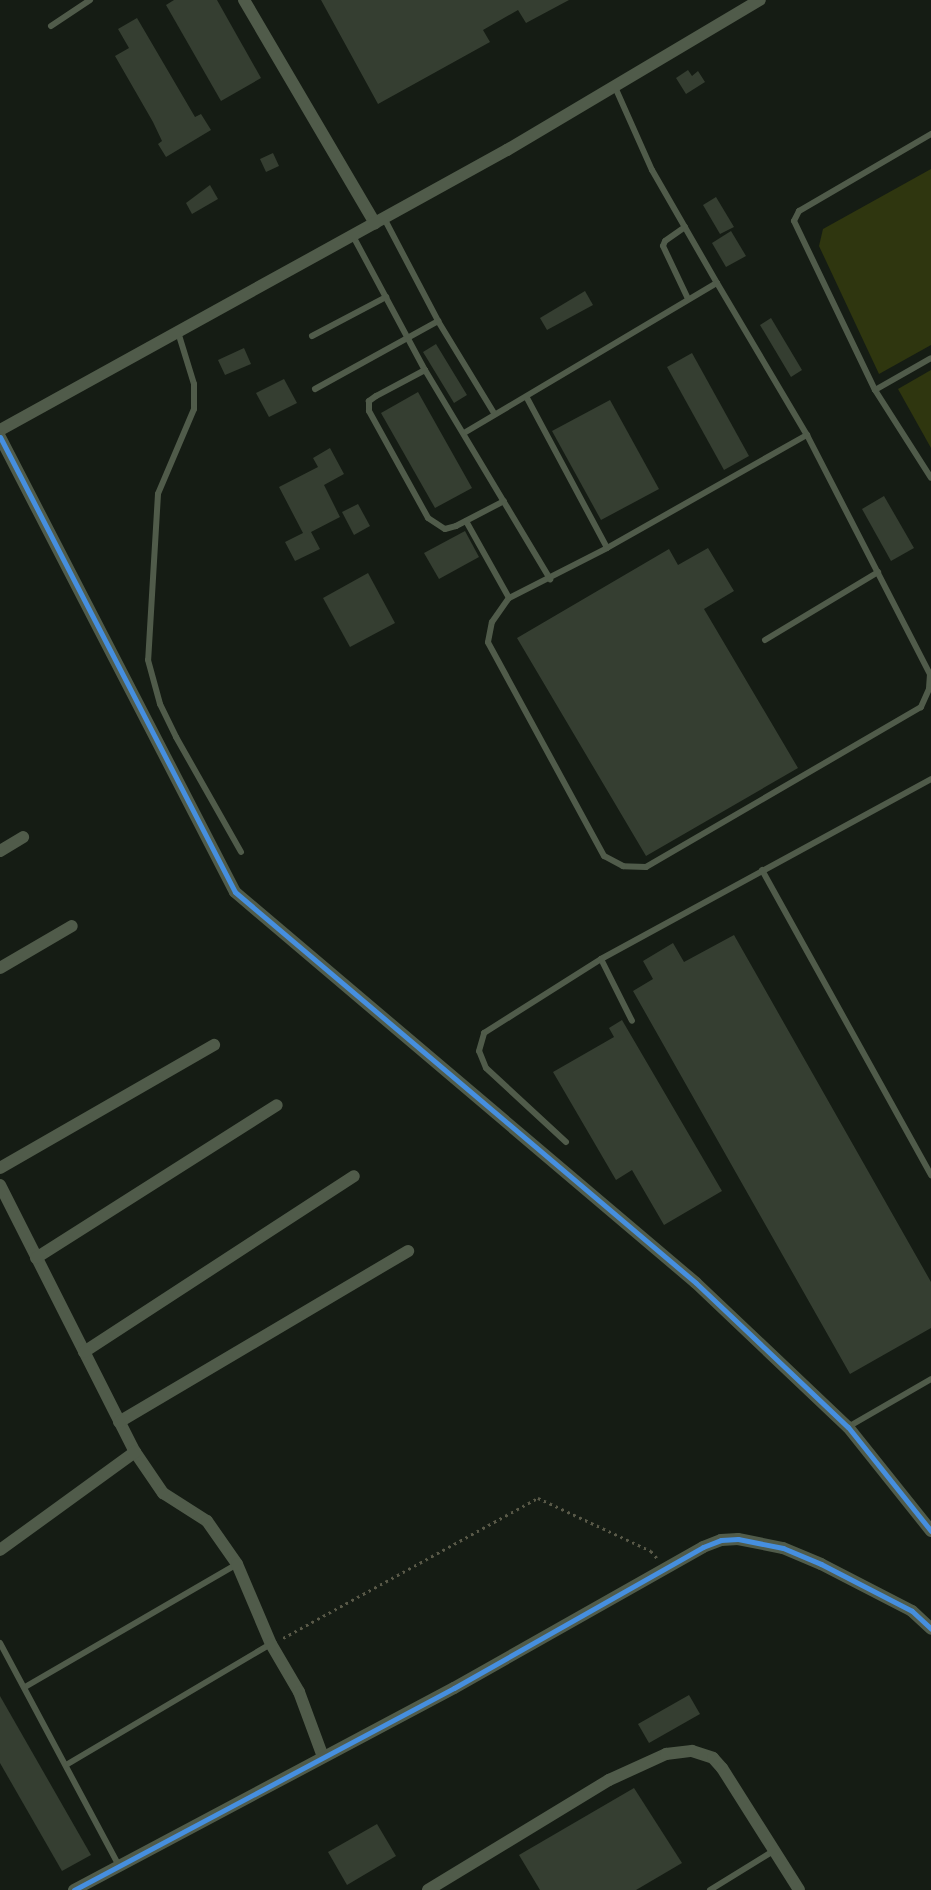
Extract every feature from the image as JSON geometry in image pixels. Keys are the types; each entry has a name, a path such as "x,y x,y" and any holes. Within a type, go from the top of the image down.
{"street":[{"path":"244,0 380,221"},
{"path":"0,430 380,221 615,87 760,0"},
{"path":"0,437 235,892 696,1284 848,1428 931,1531"},
{"path":"0,851 23,837"},
{"path":"0,968 72,926"},
{"path":"0,1168 214,1045"},
{"path":"36,1258 277,1105"},
{"path":"84,1352 354,1176"},
{"path":"0,1185 135,1452 163,1492 207,1521 237,1564 271,1644 299,1692 323,1757"},
{"path":"119,1422 408,1251"},
{"path":"0,1550 135,1452"},
{"path":"74,1890 454,1688 666,1568 721,1540 738,1540 783,1548 821,1564 912,1611 931,1629"},
{"path":"428,1890 609,1780 666,1754 681,1751 692,1751 713,1758 800,1890"}],"lane":[{"path":"51,26 90,0"},
{"path":"615,87 652,170 807,435 930,674 929,689 921,707 646,867 622,866 604,856 488,642 492,622 508,598 550,579 607,548 807,435"},
{"path":"931,134 799,211 794,221 875,390 931,478"},
{"path":"380,221 494,414"},
{"path":"685,227 665,241 663,246 688,299"},
{"path":"353,236 426,370 550,579"},
{"path":"464,433 494,414 527,398 717,283"},
{"path":"312,336 386,296"},
{"path":"315,390 438,320"},
{"path":"178,332 194,384 194,409 158,494 148,660 160,704 176,737 241,852"},
{"path":"875,390 931,358"},
{"path":"426,370 369,401 369,411 428,518 445,529 466,521 504,501"},
{"path":"527,398 607,548"},
{"path":"466,521 508,598"},
{"path":"765,640 878,572"},
{"path":"566,1142 486,1068 479,1051 484,1033 601,959 931,779"},
{"path":"762,870 931,1175"},
{"path":"601,959 632,1021"},
{"path":"848,1428 931,1379"},
{"path":"25,1687 237,1564"},
{"path":"0,1643 119,1866"},
{"path":"66,1765 271,1644"},
{"path":"710,1890 775,1850"}],"path":[{"path":"271,1644 538,1498 651,1550 666,1568"}],"shaded area":[{"path":"931,169 931,345 879,374 819,246 823,229"},
{"path":"931,370 931,448 898,389"}],"building":[{"path":"174,0 217,0 261,78 221,101 166,5"},
{"path":"321,0 569,0 526,23 518,10 483,30 490,42 378,104"},
{"path":"137,18 195,117 201,114 211,130 166,157 158,144 162,141 153,122 115,56 129,48 118,29"},
{"path":"688,70 692,76 698,71 705,82 686,94 676,78"},
{"path":"273,153 279,166 266,172 260,159"},
{"path":"210,185 218,199 192,214 186,203"},
{"path":"716,197 734,227 720,234 703,205"},
{"path":"731,231 746,256 726,267 712,243"},
{"path":"585,291 593,305 547,330 540,318"},
{"path":"771,318 802,370 791,377 760,325"},
{"path":"436,344 467,395 454,403 423,352"},
{"path":"244,348 251,364 225,375 218,360"},
{"path":"692,353 749,456 724,470 667,367"},
{"path":"284,379 297,403 269,417 256,393"},
{"path":"418,392 472,488 435,508 381,413"},
{"path":"610,400 659,489 601,520 552,431"},
{"path":"330,448 344,474 324,485 340,517 311,532 320,549 295,561 285,542 303,533 279,487 318,467 313,458"},
{"path":"884,496 914,548 891,561 862,509"},
{"path":"358,504 370,526 354,535 342,512"},
{"path":"465,531 479,557 439,579 424,553"},
{"path":"708,548 734,591 704,609 798,768 646,856 517,638 669,549 678,565"},
{"path":"368,573 395,623 350,647 323,598"},
{"path":"734,935 931,1282 931,1328 850,1374 633,991 653,979 643,961 673,943 684,962"},
{"path":"622,1020 722,1191 664,1225 632,1170 616,1180 553,1072 614,1037 609,1028"},
{"path":"689,1695 700,1714 649,1743 638,1724"},
{"path":"0,1696 91,1855 62,1871 0,1763"},
{"path":"634,1788 682,1863 636,1890 540,1890 519,1855"},
{"path":"377,1824 396,1856 347,1885 328,1852"}],"cycle path":[{"path":"0,437 235,892 696,1283 848,1427 931,1531"},
{"path":"74,1890 454,1688 703,1547 721,1540 738,1539 783,1548 821,1564 912,1611 931,1629"}]}
